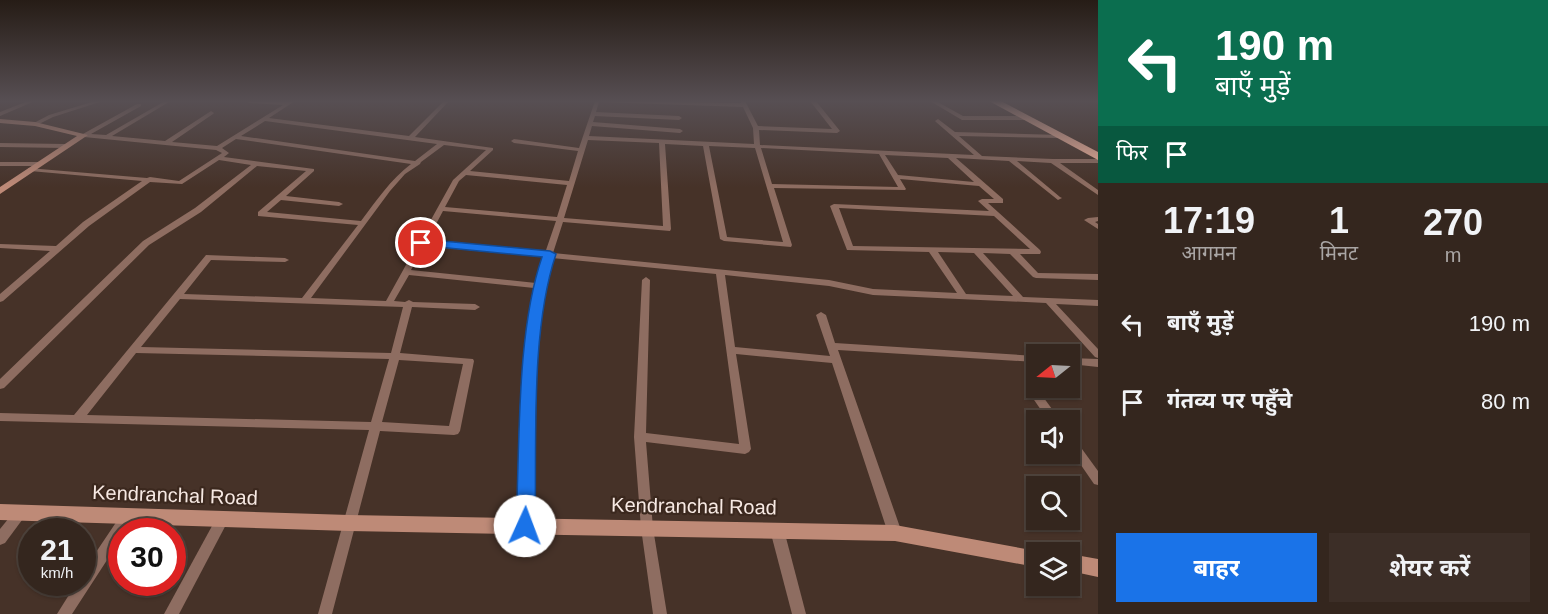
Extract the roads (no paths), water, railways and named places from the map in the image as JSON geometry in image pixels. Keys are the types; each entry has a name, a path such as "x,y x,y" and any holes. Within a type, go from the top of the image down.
{"highway":[{"path":"1047,130 1098,159"},
{"path":"1057,130 1098,151"}],"street":[{"path":"30,169 180,183 226,153 218,148 84,135 60,130"},
{"path":"0,190 65,146 94,130"},
{"path":"108,136 119,130"},
{"path":"166,143 186,130"},
{"path":"218,148 247,130"},
{"path":"338,130 491,149 456,180 389,303"},
{"path":"410,139 419,130"},
{"path":"525,526 532,360 539,286 569,183 589,130"},
{"path":"670,130 680,131"},
{"path":"706,145 724,239 788,245 757,146 756,130"},
{"path":"801,130 836,130"},
{"path":"948,130 981,158"},
{"path":"953,134 1059,136"},
{"path":"235,137 418,163"},
{"path":"586,138 662,144 757,146 1053,161 1098,159"},
{"path":"514,141 582,150"},
{"path":"305,300 395,182 442,143"},
{"path":"440,209 667,229 662,144"},
{"path":"0,145 65,146"},
{"path":"770,186 903,189 881,153"},
{"path":"950,156 1000,201 982,201 997,214 1037,252 850,248 834,206 997,214"},
{"path":"218,158 312,170 261,214 364,223"},
{"path":"1011,159 1058,198"},
{"path":"1053,161 1098,193"},
{"path":"0,164 39,164"},
{"path":"0,385 98,287 146,243 198,210 256,164"},
{"path":"465,173 569,183"},
{"path":"897,177 979,184"},
{"path":"0,299 86,224 150,179"},
{"path":"280,198 339,204"},
{"path":"1098,219 1088,220 1098,227"},
{"path":"421,243 829,283 873,292 1098,303"},
{"path":"0,246 59,249"},
{"path":"932,250 964,297"},
{"path":"976,250 1020,299"},
{"path":"1012,251 1036,275 1098,274"},
{"path":"77,419 209,257 285,260"},
{"path":"405,272 539,286"},
{"path":"640,437 746,449 720,272"},
{"path":"646,280 640,437 646,528 660,614"},
{"path":"178,296 475,307"},
{"path":"1049,301 1098,356"},
{"path":"326,614 409,303"},
{"path":"821,315 895,533"},
{"path":"831,346 1026,358"},
{"path":"0,417 375,426 454,431 469,361 394,356 133,350"},
{"path":"732,350 836,360"},
{"path":"1080,362 1098,363"},
{"path":"1080,455 1098,480"},
{"name":"Kendranchal Road","path":"0,512 349,523 895,533 1026,556"},
{"path":"0,539 21,512"},
{"path":"64,614 128,516"},
{"path":"171,614 223,519"},
{"path":"777,531 799,614"},
{"path":"1080,565 1098,568"}]}
